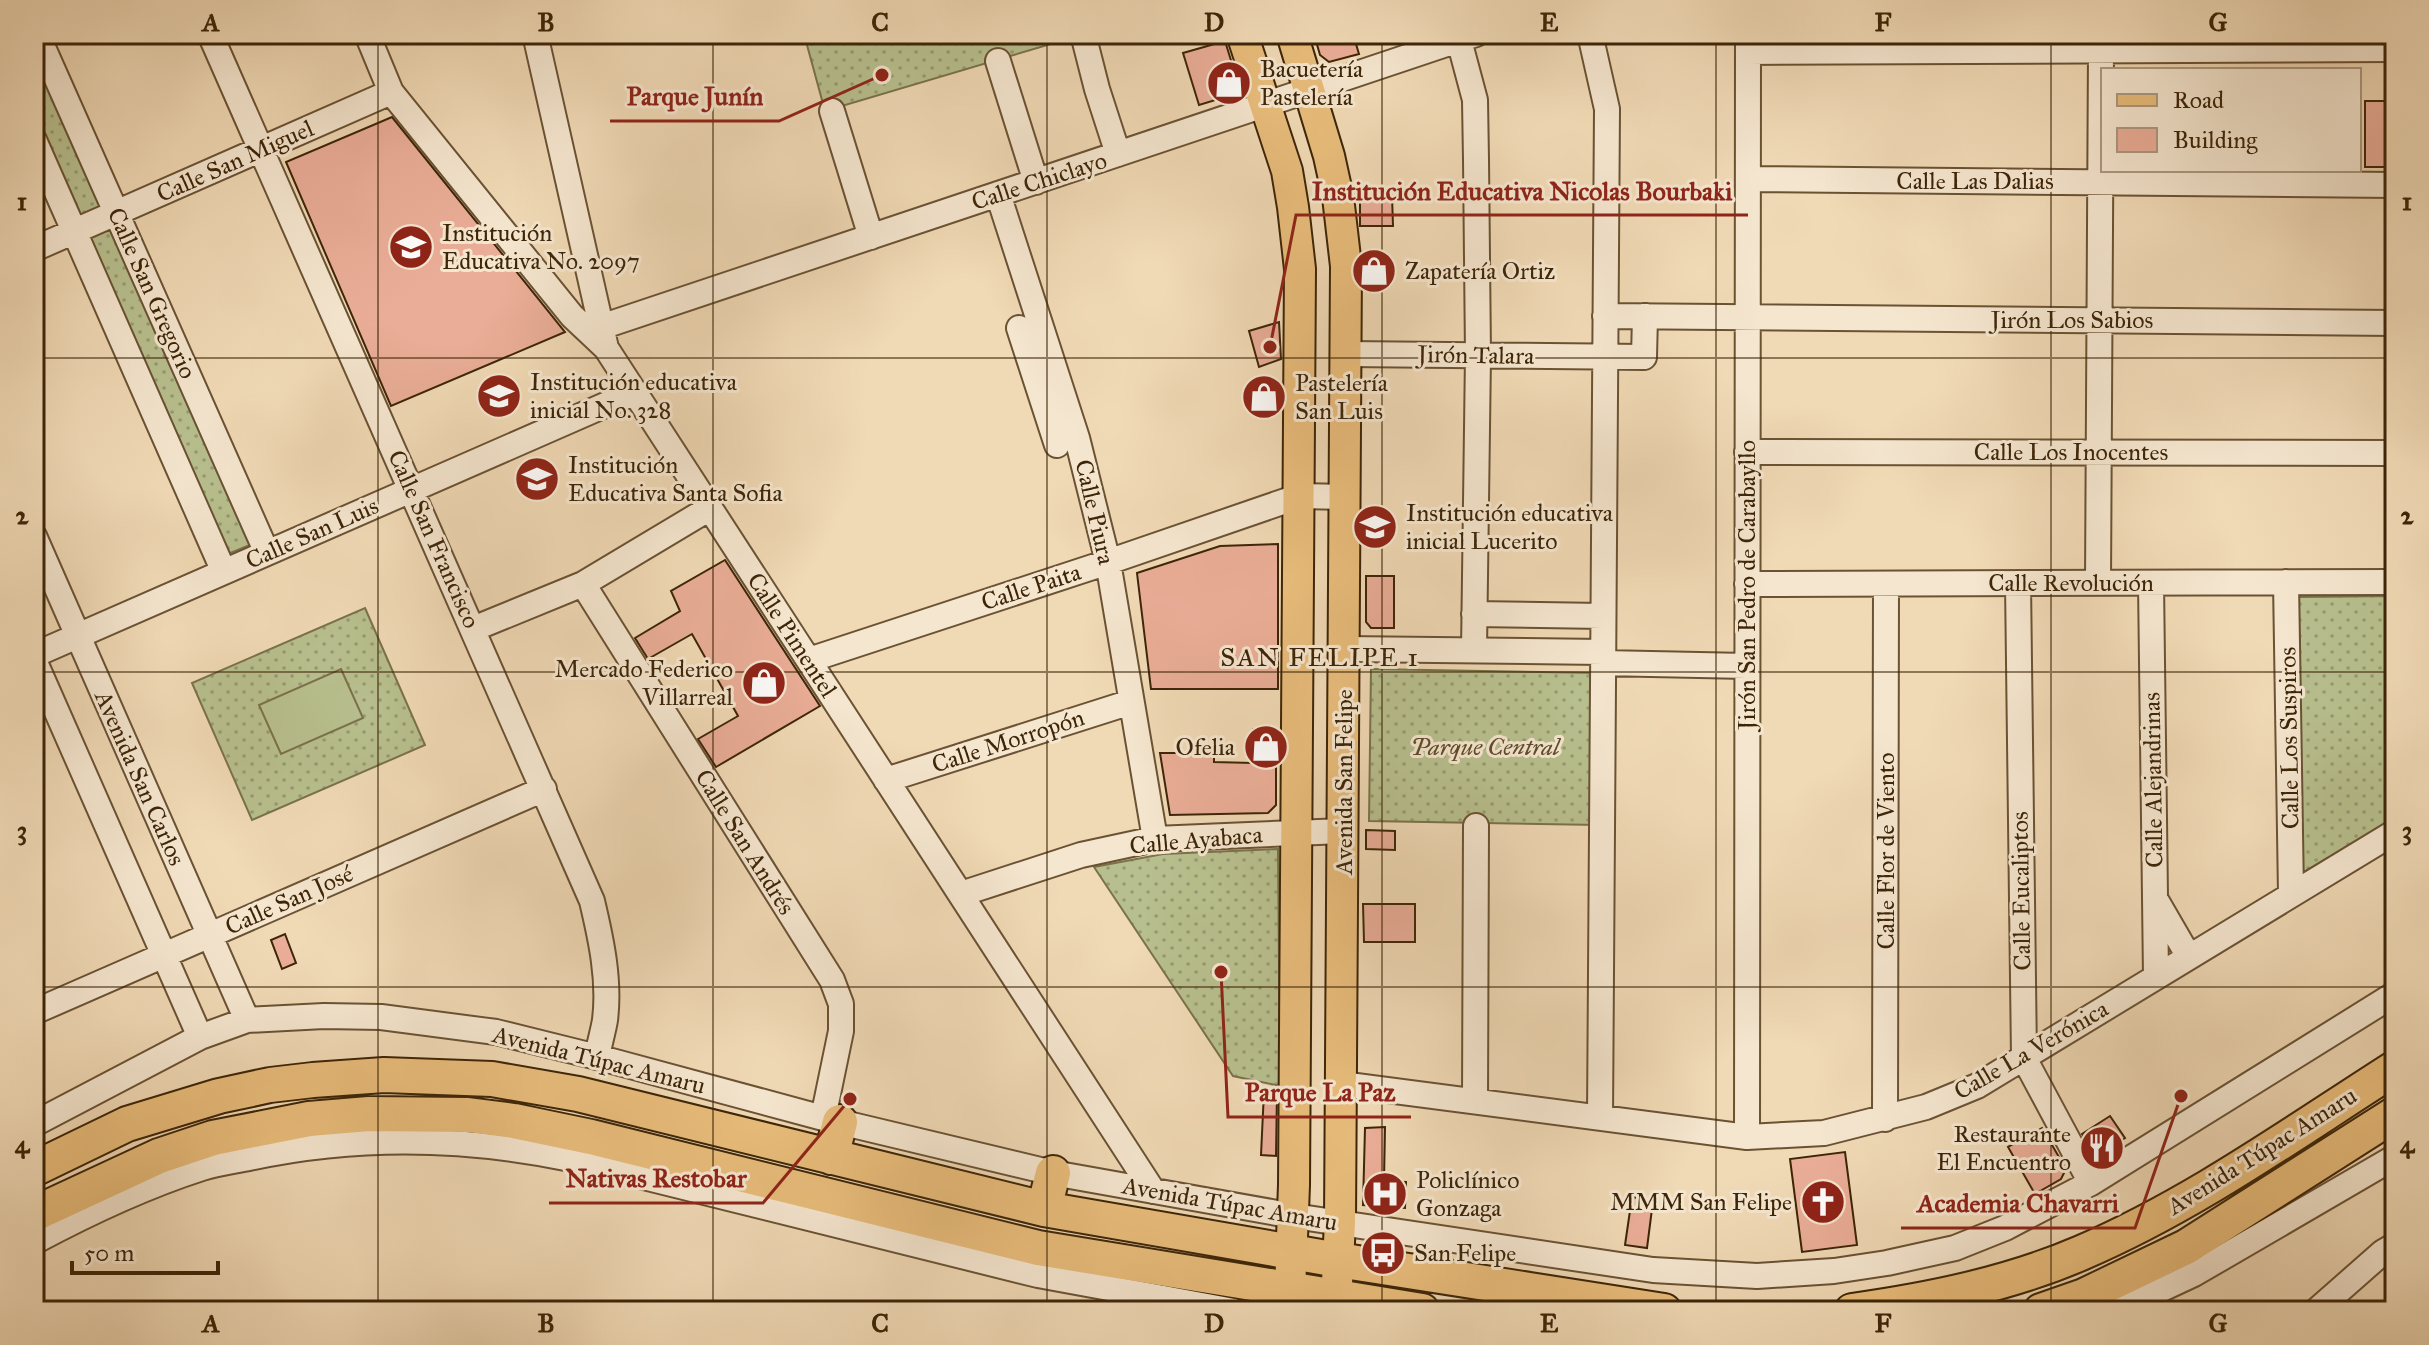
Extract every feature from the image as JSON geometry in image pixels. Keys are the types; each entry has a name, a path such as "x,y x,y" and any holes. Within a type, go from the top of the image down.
{"highway":[{"name":"Avenida Túpac Amaru","path":"1852,1311 1985,1286 2107,1242 2196,1195 2395,1068"},
{"name":"Avenida Túpac Amaru","path":"34,1169 127,1124 219,1096 313,1080 384,1075 492,1079 559,1091 1044,1209 1338,1260 1664,1311"},
{"path":"34,1214 159,1156 215,1151 309,1119 369,1114 468,1115 552,1129 688,1175 868,1219 1038,1248 1315,1302 1422,1311"},
{"name":"Avenida Túpac Amaru","path":"2041,1311 2084,1296 2145,1283 2186,1247 2395,1114"},
{"path":"831,1157 832,1120"},
{"path":"1044,1209 1053,1173"}],"main road":[{"name":"Avenida San Felipe","path":"1242,34 1287,171 1298,247 1301,301 1300,496 1292,1252 1315,1302"},
{"name":"Avenida San Felipe","path":"1292,34 1329,156 1338,197 1346,266 1340,1222 1338,1260 1315,1302"}],"street":[{"name":"Calle San Gregorio","path":"37,34 267,553"},
{"name":"Calle San Francisco","path":"210,34 592,901 606,979 605,1019 597,1057"},
{"path":"367,34 391,92 572,316 604,338"},
{"name":"Calle Pimentel","path":"535,34 604,338 635,392 1153,1191"},
{"path":"1083,34 1118,154"},
{"path":"1590,34 1607,109 1600,1117"},
{"path":"1468,37 1475,100 1478,355 1474,650"},
{"name":"Calle Chiclayo","path":"604,338 871,237 1468,37"},
{"path":"1748,43 2101,50 2395,49"},
{"name":"Jirón San Pedro de Carabayllo","path":"1747,1137 1748,43"},
{"path":"2098,583 2101,50"},
{"path":"998,61 1036,182"},
{"name":"Calle San Miguel","path":"34,249 391,92"},
{"path":"832,111 871,237"},
{"name":"Calle San Gregorio","path":"34,140 224,572"},
{"name":"Calle Las Dalias","path":"1748,179 2395,185"},
{"name":"Calle Piura","path":"998,194 1029,324 1077,438 1108,562 1155,839"},
{"name":"Jirón Los Sabios","path":"1605,316 2395,323"},
{"name":"Jirón Talara","path":"1347,354 1644,357 1645,316"},
{"path":"1029,324 1057,445"},
{"name":"Calle San Luis","path":"34,658 635,392"},
{"name":"Calle Los Inocentes","path":"1747,452 2395,453"},
{"name":"Calle Paita","path":"809,660 1300,496 1346,497"},
{"path":"473,629 583,584 710,508"},
{"name":"Avenida San Carlos","path":"34,536 247,1020"},
{"name":"Calle Los Suspiros","path":"2286,582 2291,894"},
{"name":"Calle Revolución","path":"1747,584 2395,582"},
{"name":"Calle Eucaliptos","path":"2018,583 2024,1058 2091,1183"},
{"name":"Calle Alejandrinas","path":"2151,583 2156,976"},
{"name":"Calle San Andrés","path":"583,584 832,980 841,1004 841,1031 832,1120"},
{"name":"Calle Flor de Viento","path":"1885,1119 1886,584"},
{"path":"1474,614 1603,616"},
{"path":"1345,649 1474,650 1747,666"},
{"name":"Avenida San Carlos","path":"34,658 200,1037"},
{"name":"Calle Morropón","path":"886,780 1131,702"},
{"name":"Calle San José","path":"34,1012 544,789"},
{"path":"1475,1101 1476,826"},
{"name":"Calle Ayabaca","path":"961,894 1081,855 1155,839 1343,831"},
{"name":"Calle La Verónica","path":"1341,1084 1747,1137 1824,1133 1885,1119 1926,1107 1977,1086 2395,832"},
{"path":"2154,896 2189,957"},
{"name":"Avenida Túpac Amaru","path":"34,1124 200,1037 247,1020 381,1017 496,1032 832,1120 1053,1173 1294,1216 1653,1270 1757,1276 1834,1271 1887,1263 1955,1248 2005,1228 2091,1183 2395,994"},
{"path":"34,1242 97,1209 154,1185 215,1151"},
{"name":"Avenida Túpac Amaru","path":"2115,1311 2145,1283 2194,1274 2395,1157"},
{"path":"868,1219 1038,1275 1157,1304 1234,1311"},
{"path":"2316,1311 2395,1245"}],"green space":[{"path":"804,34 1070,34 1071,38 825,111"},
{"path":"34,57 250,545 228,554 34,115"},
{"path":"2395,596 2395,818 2301,874 2299,597"},
{"path":"365,608 425,745 252,820 192,683"},
{"path":"341,669 363,718 281,754 259,705"},
{"name":"Parque Central","path":"1371,669 1601,673 1599,825 1369,821"},
{"path":"1278,849 1280,1086 1233,1076 1094,867 1163,854"}],"building":[{"path":"1314,34 1353,34 1359,54 1329,62 1320,55"},
{"path":"1225,41 1238,83 1232,95 1199,105 1183,53"},
{"path":"2365,101 2395,101 2395,167 2365,167"},
{"name":"Institución Educativa No. 2097","path":"392,117 565,332 391,406 286,162"},
{"path":"1392,195 1393,226 1360,226 1360,196"},
{"path":"1279,322 1281,359 1259,367 1249,331"},
{"name":"Pastelería San Luis","path":"1272,384 1278,403 1255,410 1249,391"},
{"path":"1278,544 1278,689 1151,689 1137,573 1220,546"},
{"name":"Mercado Federico Villarreal","path":"725,560 820,706 716,767 698,739 738,716 692,634 648,659 635,638 680,611 671,591"},
{"path":"1366,576 1394,576 1394,628 1371,628 1366,622"},
{"path":"1253,729 1276,729 1276,805 1268,813 1170,815 1160,753 1214,753 1214,762 1253,763"},
{"path":"1366,830 1395,831 1395,850 1366,849"},
{"path":"1363,904 1415,904 1415,942 1364,942"},
{"path":"285,934 296,963 282,969 271,940"},
{"path":"1264,1091 1277,1091 1276,1156 1261,1155"},
{"path":"2110,1116 2125,1138 2097,1156 2082,1134"},
{"path":"1385,1127 1384,1181 1406,1182 1405,1208 1363,1205 1365,1128"},
{"path":"2042,1128 2066,1169 2061,1179 2035,1194 2008,1147"},
{"name":"MMM San Felipe","path":"1845,1152 1857,1245 1802,1252 1790,1159"},
{"path":"1632,1197 1653,1201 1647,1248 1625,1245"}],"place":[{"name":"Parque Junín","path":"882,75"},
{"name":"Bacuetería Pastelería","path":"1229,83"},
{"name":"Institución Educativa No. 2097","path":"411,247"},
{"name":"Zapatería Ortiz","path":"1374,271"},
{"name":"Institución Educativa Nicolas Bourbaki","path":"1270,347"},
{"name":"Institución educativa inicial No. 328","path":"499,396"},
{"name":"Pastelería San Luis","path":"1264,397"},
{"name":"Institución Educativa Santa Sofia","path":"537,479"},
{"name":"Institución educativa inicial Lucerito","path":"1375,527"},
{"name":"Mercado Federico Villarreal","path":"764,683"},
{"name":"Ofelia","path":"1266,747"},
{"name":"Parque La Paz","path":"1221,972"},
{"name":"Academia Chavarri","path":"2181,1096"},
{"name":"Nativas Restobar","path":"850,1099"},
{"name":"Restaurante El Encuentro","path":"2102,1148"},
{"name":"Policlínico Gonzaga","path":"1385,1194"},
{"name":"MMM San Felipe","path":"1823,1202"},
{"name":"San Felipe","path":"1383,1253"}],"district":[{"name":"SAN FELIPE 1","path":"1320,657"}]}
